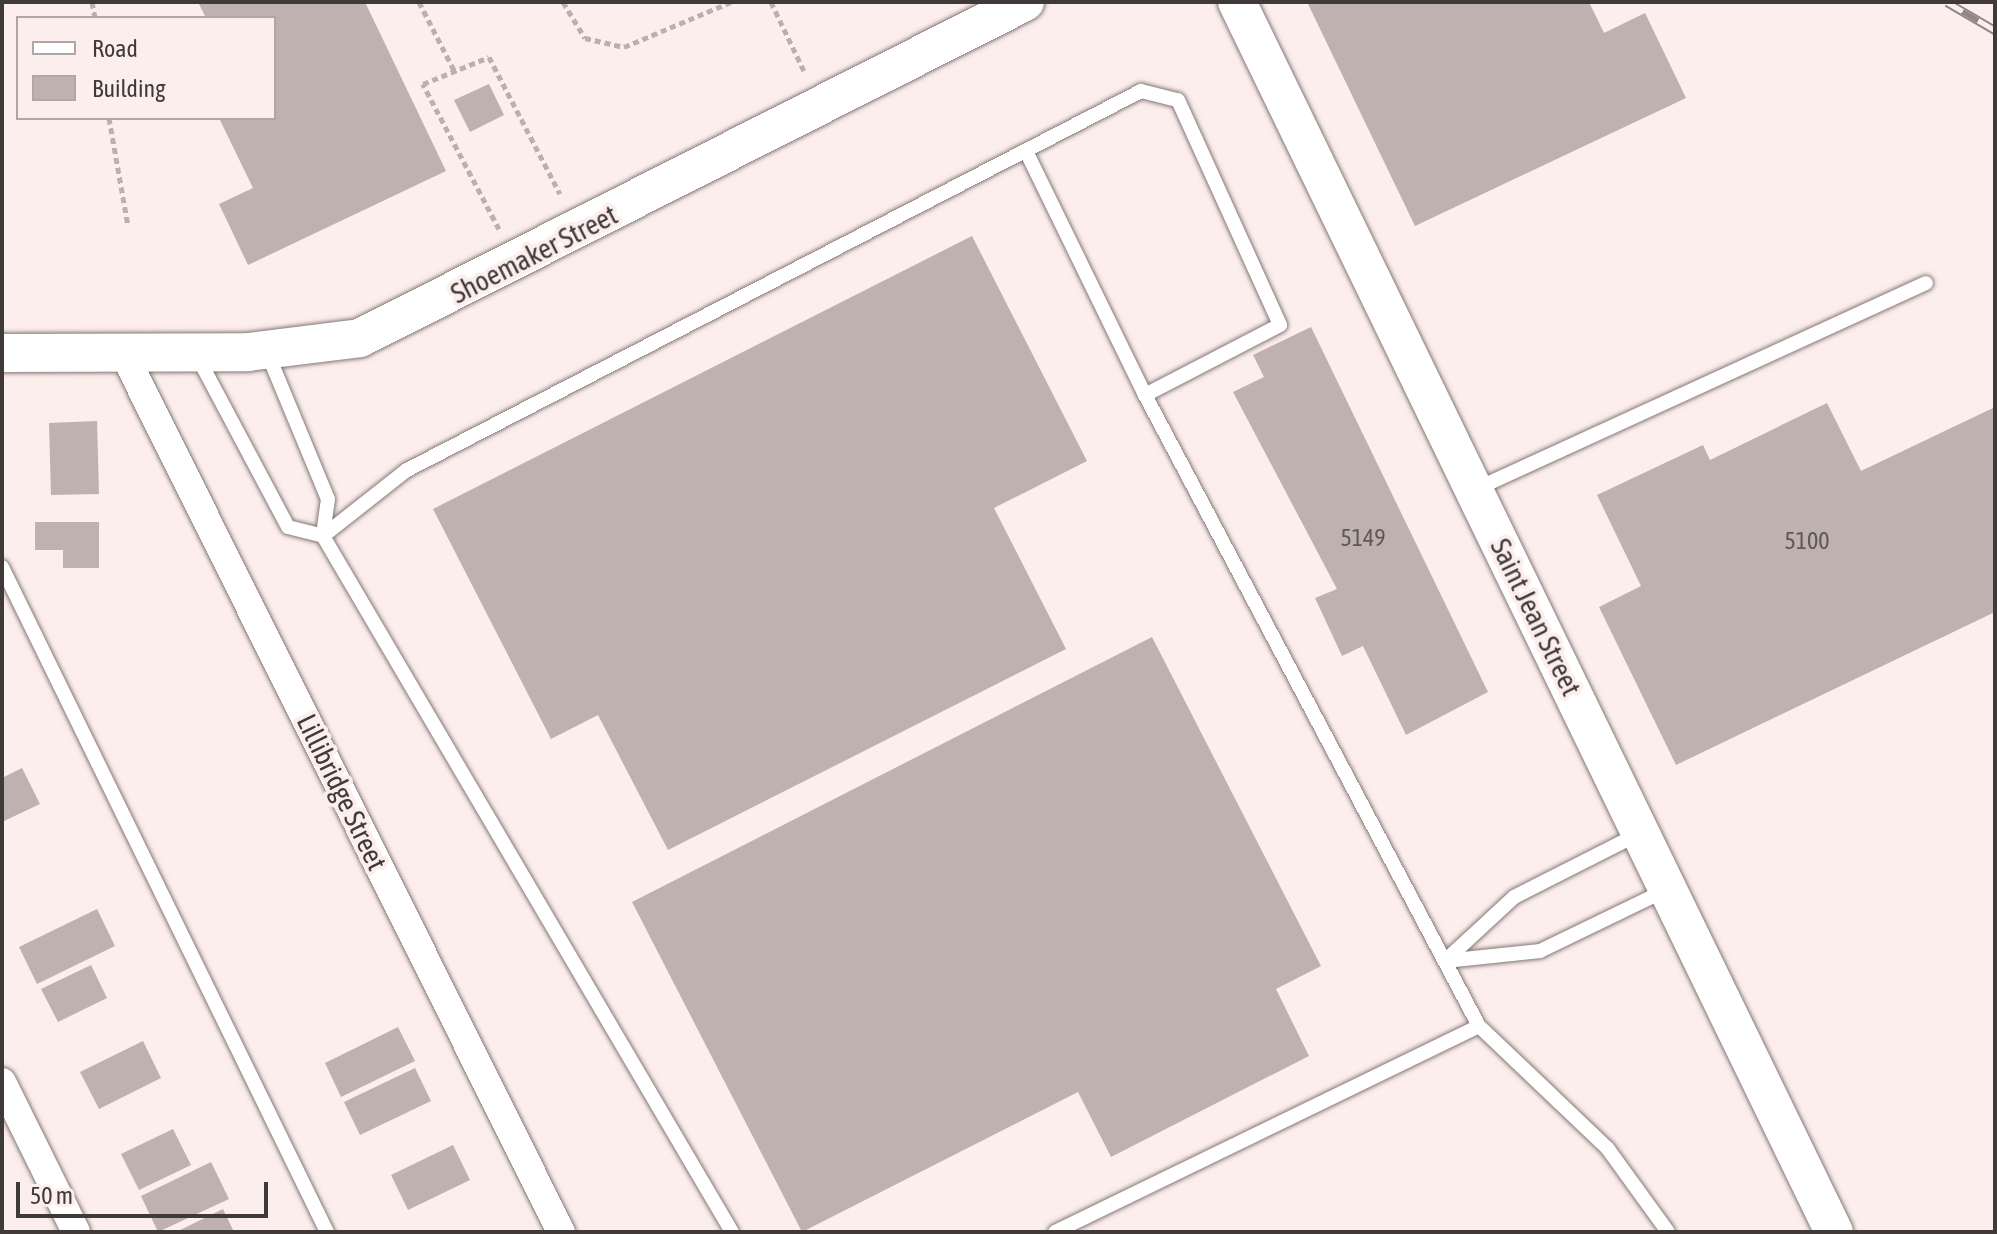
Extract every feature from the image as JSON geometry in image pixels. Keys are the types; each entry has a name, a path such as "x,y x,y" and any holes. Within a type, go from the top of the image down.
{"street":[{"name":"Shoemaker Street","path":"2,353 267,351 360,338 1025,2"},
{"name":"Saint Jean Street","path":"1237,2 1834,1232"},
{"name":"Lillibridge Street","path":"123,352 561,1232"},
{"path":"2,1082 76,1232"}],"lane":[{"path":"323,536 407,470 1141,91 1178,100 1280,325 1145,395"},
{"path":"1026,151 1145,395 1479,1026 1608,1149 1668,1232"},
{"path":"1474,490 1926,283"},
{"path":"267,351 328,499 323,536 732,1232"},
{"path":"194,352 288,527 323,536"},
{"path":"2,567 327,1232"},
{"path":"1445,961 1514,897 1640,833"},
{"path":"1445,961 1540,951 1668,889"},
{"path":"1055,1232 1479,1026"}],"path":[{"path":"419,2 454,70"},
{"path":"563,2 585,38 624,47 731,2"},
{"path":"771,2 821,107"},
{"path":"499,230 423,84 489,57 560,194"},
{"path":"109,120 128,226"}],"building":[{"path":"198,2 365,2 446,171 248,265 219,204 253,188 220,120 276,120 276,16 205,16"},
{"path":"1307,2 1589,2 1604,33 1645,13 1686,98 1415,226"},
{"path":"489,84 504,115 470,132 454,100"},
{"path":"972,236 1087,461 994,508 1066,649 668,850 598,715 551,739 433,509"},
{"path":"1311,327 1488,692 1406,735 1363,646 1342,656 1315,598 1337,589 1233,392 1264,377 1253,355"},
{"path":"1827,403 1861,471 1995,407 1995,612 1676,765 1599,607 1641,586 1597,495 1703,445 1710,460"},
{"path":"97,421 99,494 51,495 49,423"},
{"path":"35,522 99,522 99,568 63,568 63,550 35,550"},
{"path":"1152,637 1321,966 1276,989 1309,1056 1111,1157 1078,1092 802,1232 632,902"},
{"path":"22,768 40,804 2,822 2,778"},
{"path":"97,909 115,946 37,984 19,947"},
{"path":"91,965 107,998 58,1022 41,989"},
{"path":"398,1027 415,1061 341,1097 325,1063"},
{"path":"143,1041 161,1078 99,1109 80,1072"},
{"path":"415,1068 431,1101 360,1135 344,1102"},
{"path":"173,1129 191,1165 139,1190 121,1154"},
{"path":"453,1145 470,1180 408,1210 391,1175"},
{"path":"211,1162 229,1199 158,1232 141,1196"},
{"path":"223,1209 234,1232 176,1232"}],"railway":[{"path":"1947,2 1995,30"}]}
